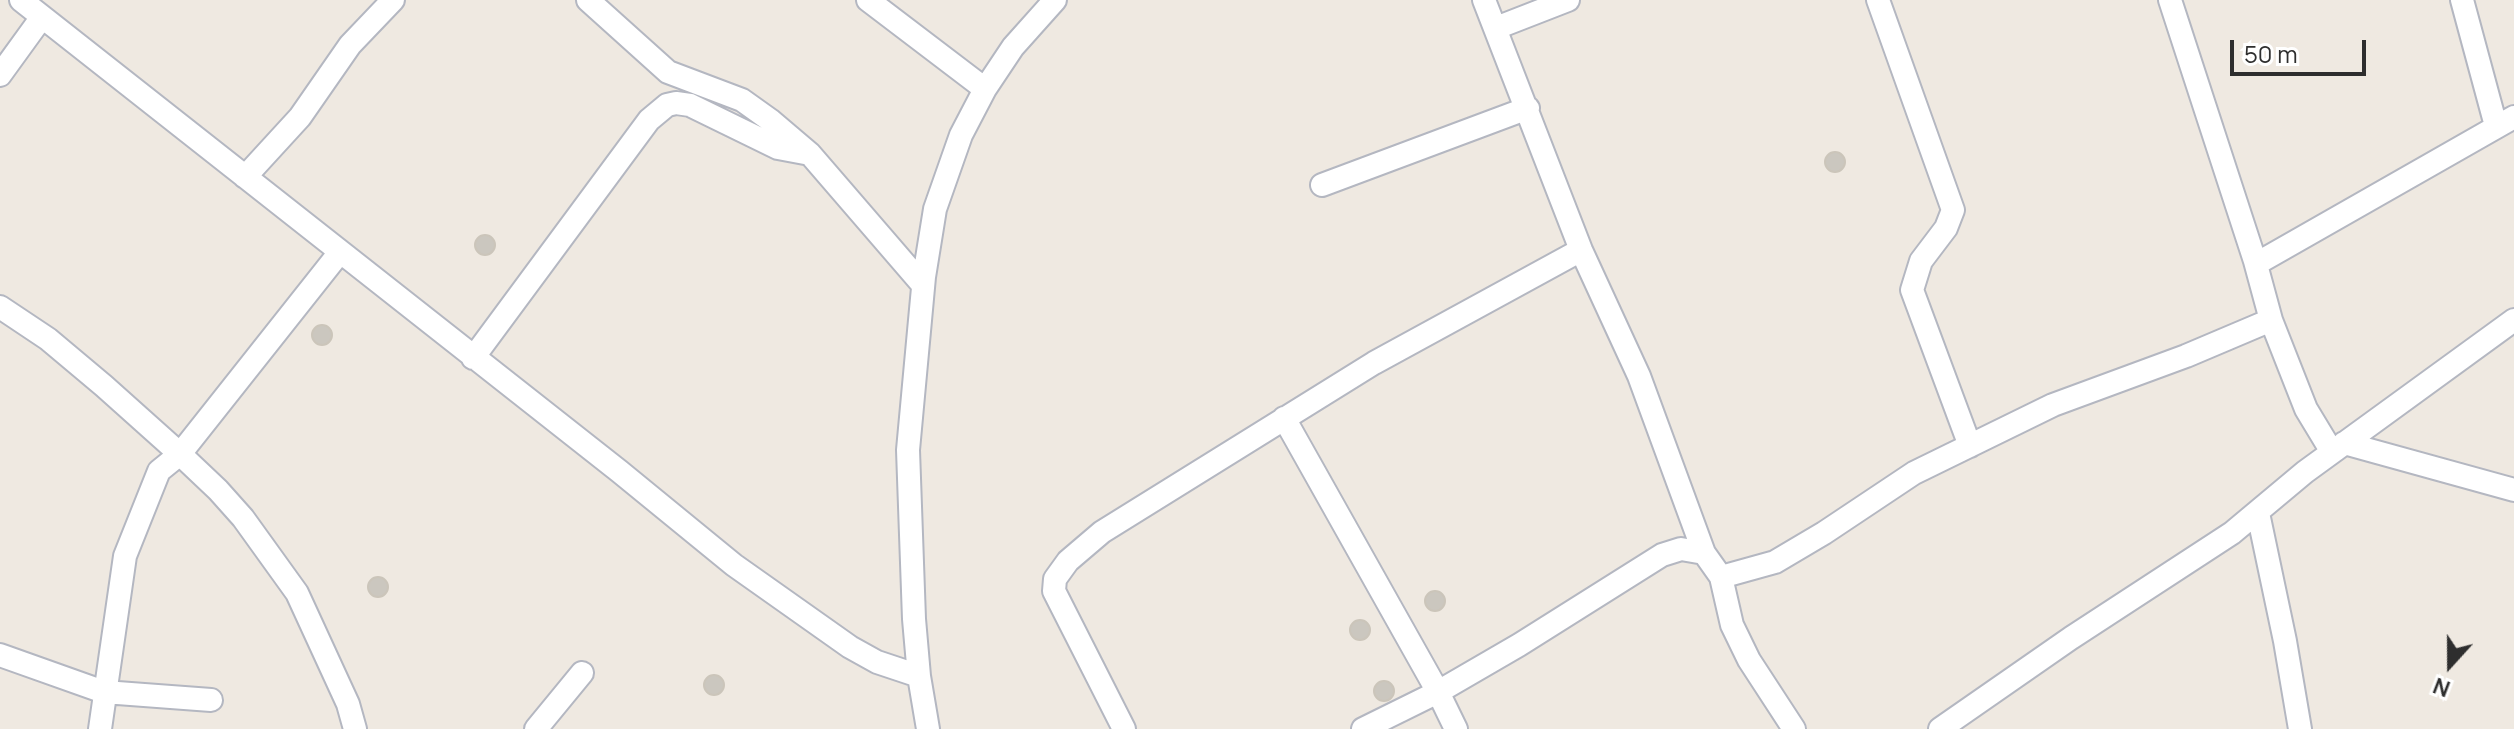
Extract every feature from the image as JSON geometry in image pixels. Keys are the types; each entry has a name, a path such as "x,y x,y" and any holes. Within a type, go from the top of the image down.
{"street":[{"path":"21,0 734,565 850,647 877,662 919,676"},
{"path":"245,177 300,117 350,45 393,0"},
{"path":"588,0 668,72 721,91 751,106 810,154 923,285"},
{"path":"868,0 985,89"},
{"path":"928,729 919,676 908,450 923,285 939,195 961,135 985,89 1013,47 1055,0"},
{"path":"1484,0 1581,250 1639,376 1704,553 1721,577 1726,606 1738,639 1794,729"},
{"path":"1496,28 1568,0"},
{"path":"1878,0 1953,210 1946,228 1921,261 1912,290 1970,446"},
{"path":"2170,0 2256,264 2271,320 2306,409 2338,447 2514,490"},
{"path":"2256,264 2505,122 2462,0"},
{"path":"0,75 42,17"},
{"path":"473,358 649,120 667,105 690,105 778,148 810,154"},
{"path":"1322,185 1528,108"},
{"path":"1124,729 1056,597 1055,579 1074,555 1102,532 1374,363 1581,250"},
{"path":"100,729 125,556 159,471 180,454 340,252"},
{"path":"0,307 48,339 180,454 243,518 297,593 348,704 355,729"},
{"path":"1721,577 1775,562 1914,473 2053,405 2186,356 2271,320"},
{"path":"1940,729 2071,638 2232,533 2338,447 2514,320"},
{"path":"1284,418 1456,729"},
{"path":"2258,513 2300,729"},
{"path":"1363,729 1438,692 1519,645 1662,555 1681,549 1704,553"},
{"path":"0,655 104,692 211,700"},
{"path":"536,729 582,673"}],"building":[{"path":"1831,152 1839,152 1845,162 1839,172 1831,172 1825,166 1825,158"},
{"path":"481,235 489,235 495,245 489,255 481,255 475,249 475,241"},
{"path":"318,325 326,325 332,335 326,345 318,345 312,339 312,331"},
{"path":"374,577 382,577 388,587 382,597 374,597 368,591 368,583"},
{"path":"1431,591 1439,591 1445,601 1439,611 1431,611 1425,605 1425,597"},
{"path":"1356,620 1364,620 1370,630 1364,640 1356,640 1350,634 1350,626"},
{"path":"710,675 718,675 724,685 718,695 710,695 704,689 704,681"},
{"path":"1380,681 1388,681 1394,691 1388,701 1380,701 1374,695 1374,687"}]}
